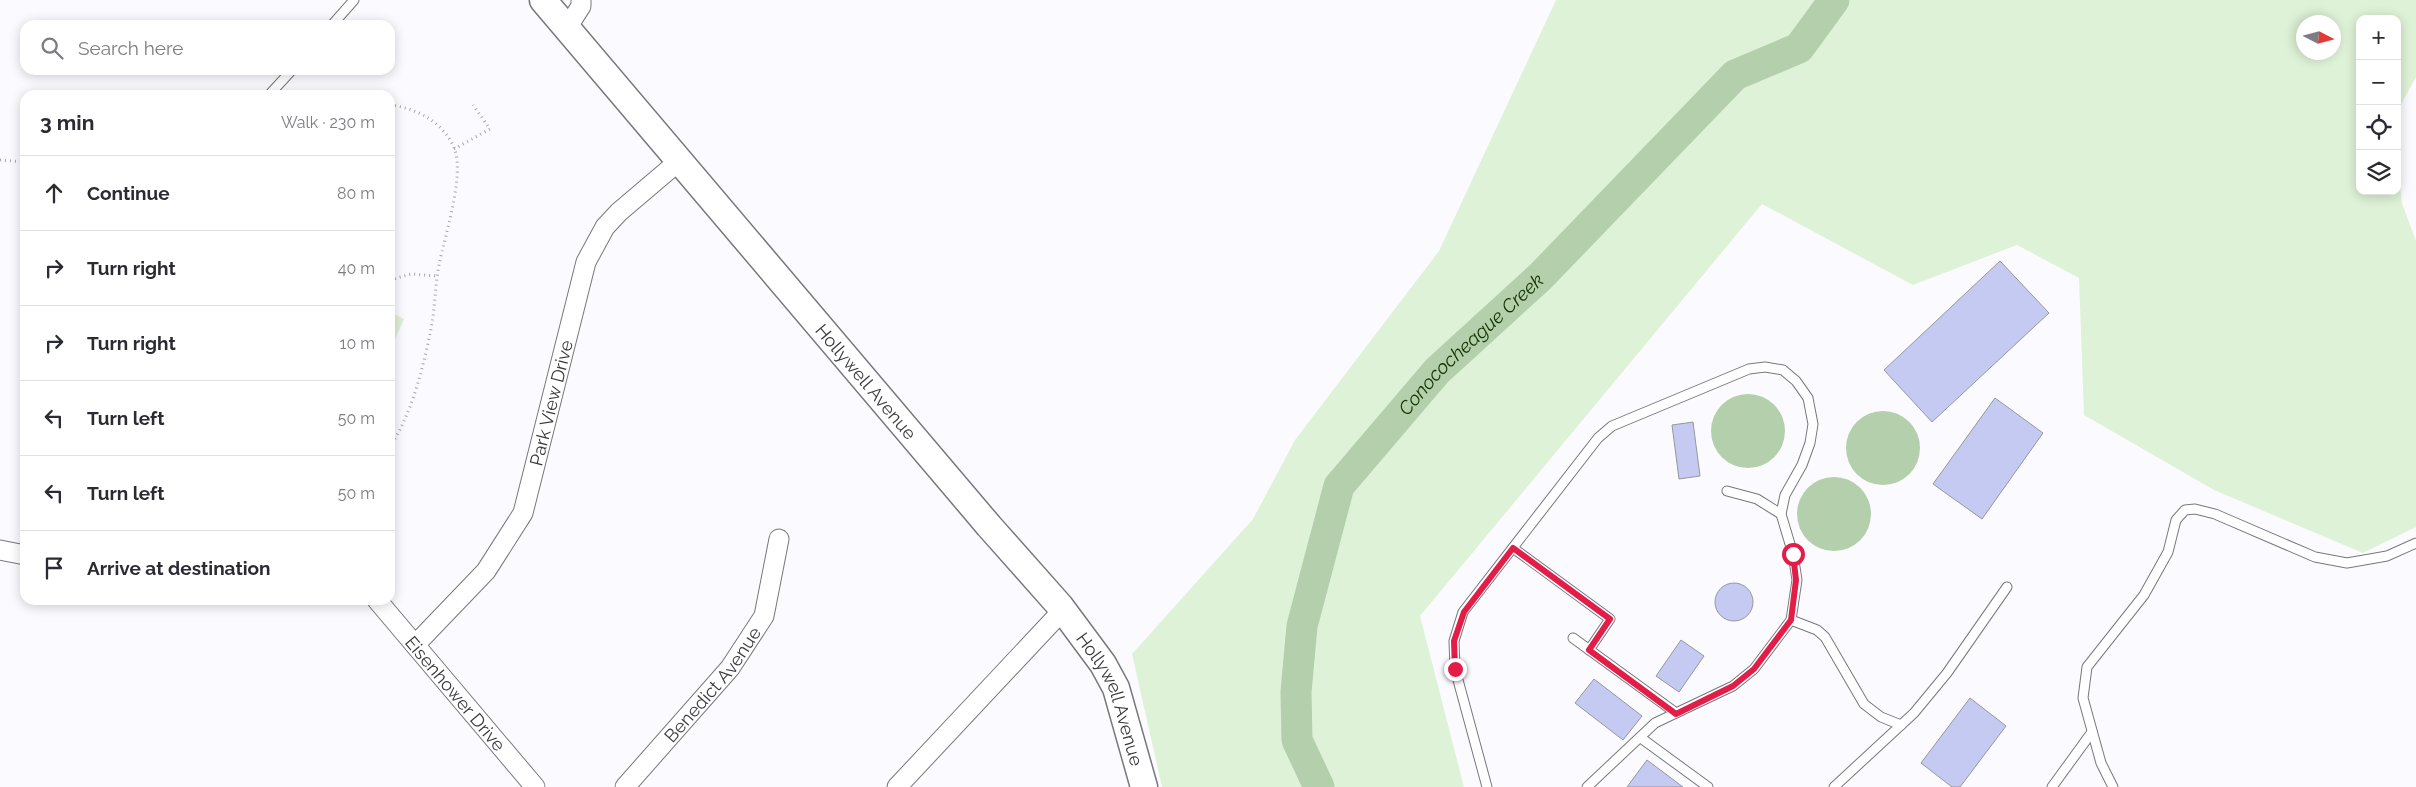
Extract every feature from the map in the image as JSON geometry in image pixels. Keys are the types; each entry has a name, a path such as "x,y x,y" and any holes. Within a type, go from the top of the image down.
{"street":[{"name":"Hollywell Avenue","path":"542,0 1062,610 1103,664 1116,688 1144,787"},
{"path":"567,28 581,6 581,0"},
{"name":"Park View Drive","path":"415,645 486,571 524,514 586,262 605,227 619,212 679,161"},
{"name":"Benedict Avenue","path":"625,787 730,668 764,616 779,539"},
{"path":"0,550 20,554"},
{"name":"Eisenhower Drive","path":"381,605 535,787"},
{"path":"896,787 1062,610"}],"lane":[{"path":"336,20 354,0"},
{"path":"274,90 287,75"},
{"path":"1486,787 1455,669 1454,641 1464,612 1598,438 1612,426 1749,369 1765,366 1783,370 1796,381 1808,398 1813,424 1810,443 1802,465 1785,494 1781,514 1793,554 1796,580 1791,620 1754,669 1733,686 1655,723 1587,787"},
{"path":"1727,491 1757,499 1781,514"},
{"path":"2113,787 2101,763 2082,698 2087,667 2144,596 2168,552 2176,520 2184,510 2195,509 2214,514 2315,557 2347,563 2387,556 2416,543"},
{"path":"1513,548 1610,619 1589,650"},
{"path":"1834,787 1914,713 1947,673 2007,587"},
{"path":"1791,620 1817,630 1825,637 1864,704 1881,717 1901,725"},
{"path":"1573,638 1676,714"},
{"path":"2052,787 2092,732"},
{"path":"1641,738 1708,787"}],"path":[{"path":"454,149 490,129 473,104"},
{"path":"395,106 423,113 445,134 454,149 459,170 437,276 431,328 412,400 395,436"},
{"path":"0,160 20,162"},
{"path":"395,279 411,274 437,276"}],"shaded area":[{"path":"1556,0 2416,0 2416,77 2401,105 2401,15 2356,15 2356,195 2401,194 2402,203 2416,241 2416,527 2363,553 2214,490 2084,415 2079,278 2017,245 1913,285 1762,204 1420,616 1464,787 1162,787 1132,654 1253,519 1295,440 1439,251"},
{"path":"395,314 404,319 395,340"},
{"path":"1748,394 1769,400 1779,410 1785,431 1779,452 1769,462 1748,468 1727,462 1717,452 1711,431 1717,410 1727,400"},
{"path":"1876,411 1890,411 1904,417 1914,427 1920,441 1918,462 1904,479 1890,485 1876,485 1862,479 1852,469 1846,455 1846,441 1852,427 1862,417"},
{"path":"1834,477 1855,483 1865,493 1871,514 1865,535 1855,545 1834,551 1813,545 1803,535 1797,514 1803,493 1813,483"}],"building":[{"path":"2000,261 2049,313 1932,422 1884,370"},
{"path":"1995,398 2043,433 1982,519 1933,484"},
{"path":"1693,422 1700,476 1679,479 1672,425"},
{"path":"1734,583 1747,589 1753,602 1747,615 1734,621 1721,615 1715,602 1721,589"},
{"path":"1681,640 1704,656 1679,692 1656,676"},
{"path":"1594,679 1642,716 1623,740 1575,703"},
{"path":"1970,698 2006,726 1960,787 1952,787 1921,763"},
{"path":"1647,760 1683,787 1627,787"}],"waterway":[{"name":"Conococheague Creek","path":"1319,787 1297,740 1296,692 1302,626 1339,486 1437,371 1540,277 1735,75 1799,48 1834,0"}],"route":[{"path":"1455,669 1454,641 1464,612 1513,548 1610,619 1589,650 1676,714 1733,686 1754,669 1791,620 1796,580 1793,554"}]}
